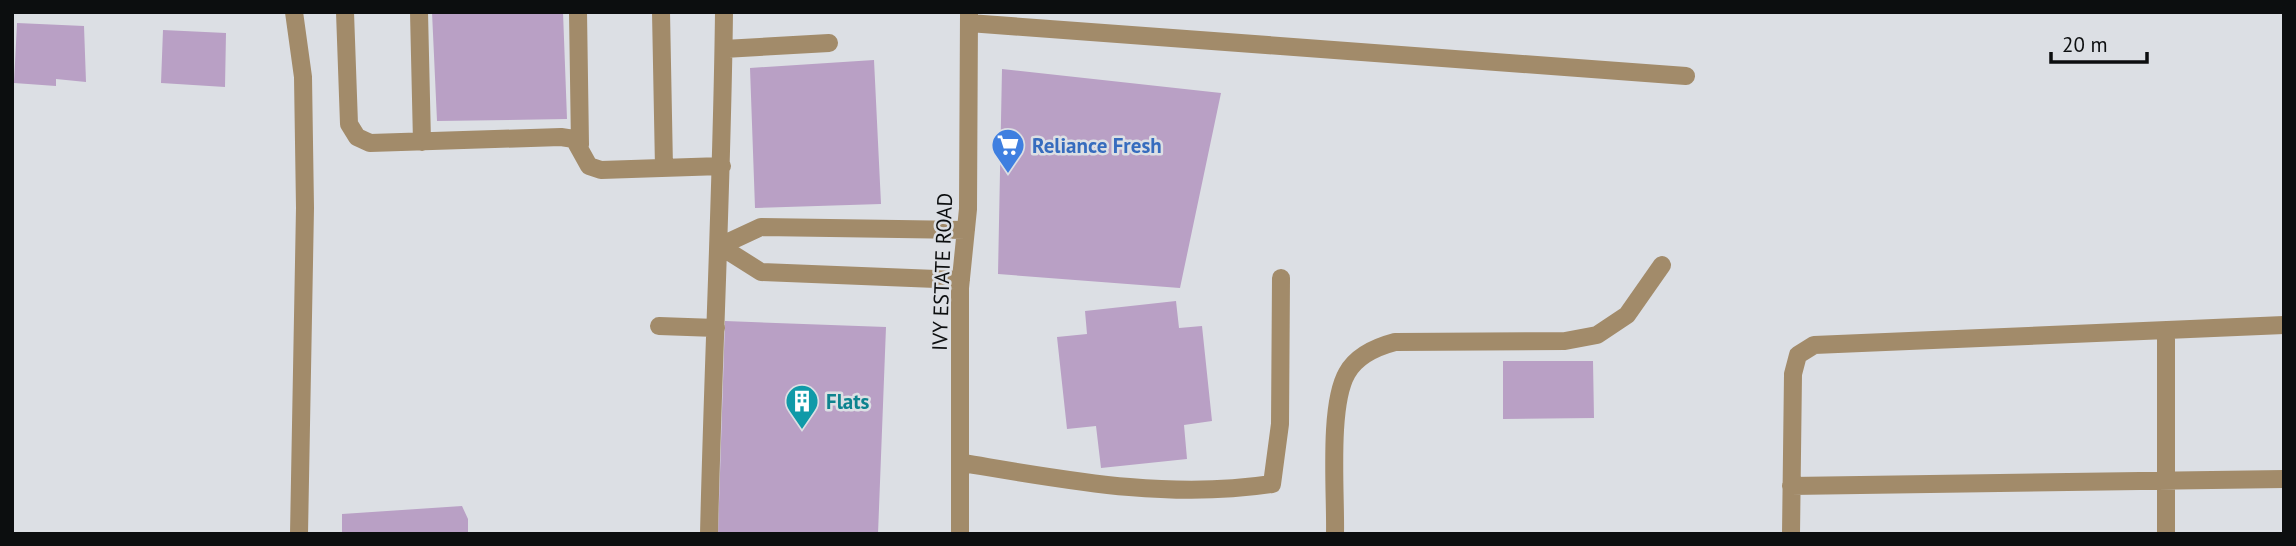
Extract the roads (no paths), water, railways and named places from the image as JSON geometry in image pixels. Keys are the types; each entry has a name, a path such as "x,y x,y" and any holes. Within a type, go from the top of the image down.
{"street":[{"path":"294,12 303,77 305,208 299,534"},
{"path":"345,12 349,124 357,137 370,143 561,137 574,139 580,145 589,166 601,170 722,166"},
{"path":"419,12 422,142"},
{"path":"578,12 580,145"},
{"path":"661,12 664,168"},
{"path":"709,534 720,246 724,12"},
{"path":"969,18 1686,76"},
{"name":"IVY ESTATE ROAD","path":"960,534 963,463 961,280 966,230 969,18"},
{"path":"724,49 829,43"},
{"path":"720,246 761,227 966,230"},
{"path":"720,246 761,272 961,280"},
{"path":"1335,534 1337,400 1347,372 1371,348 1395,342 1565,341 1597,335 1627,315 1662,264"},
{"path":"963,463 1125,489 1228,491 1272,484 1280,424 1281,278"},
{"path":"1791,534 1793,374 1798,355 1814,345 2284,325"},
{"path":"659,326 716,328"},
{"path":"2166,330 2166,534"},
{"path":"1791,486 2284,479"}],"place":[{"name":"Reliance Fresh","path":"1008,175"},
{"name":"Flats","path":"802,431"}]}
